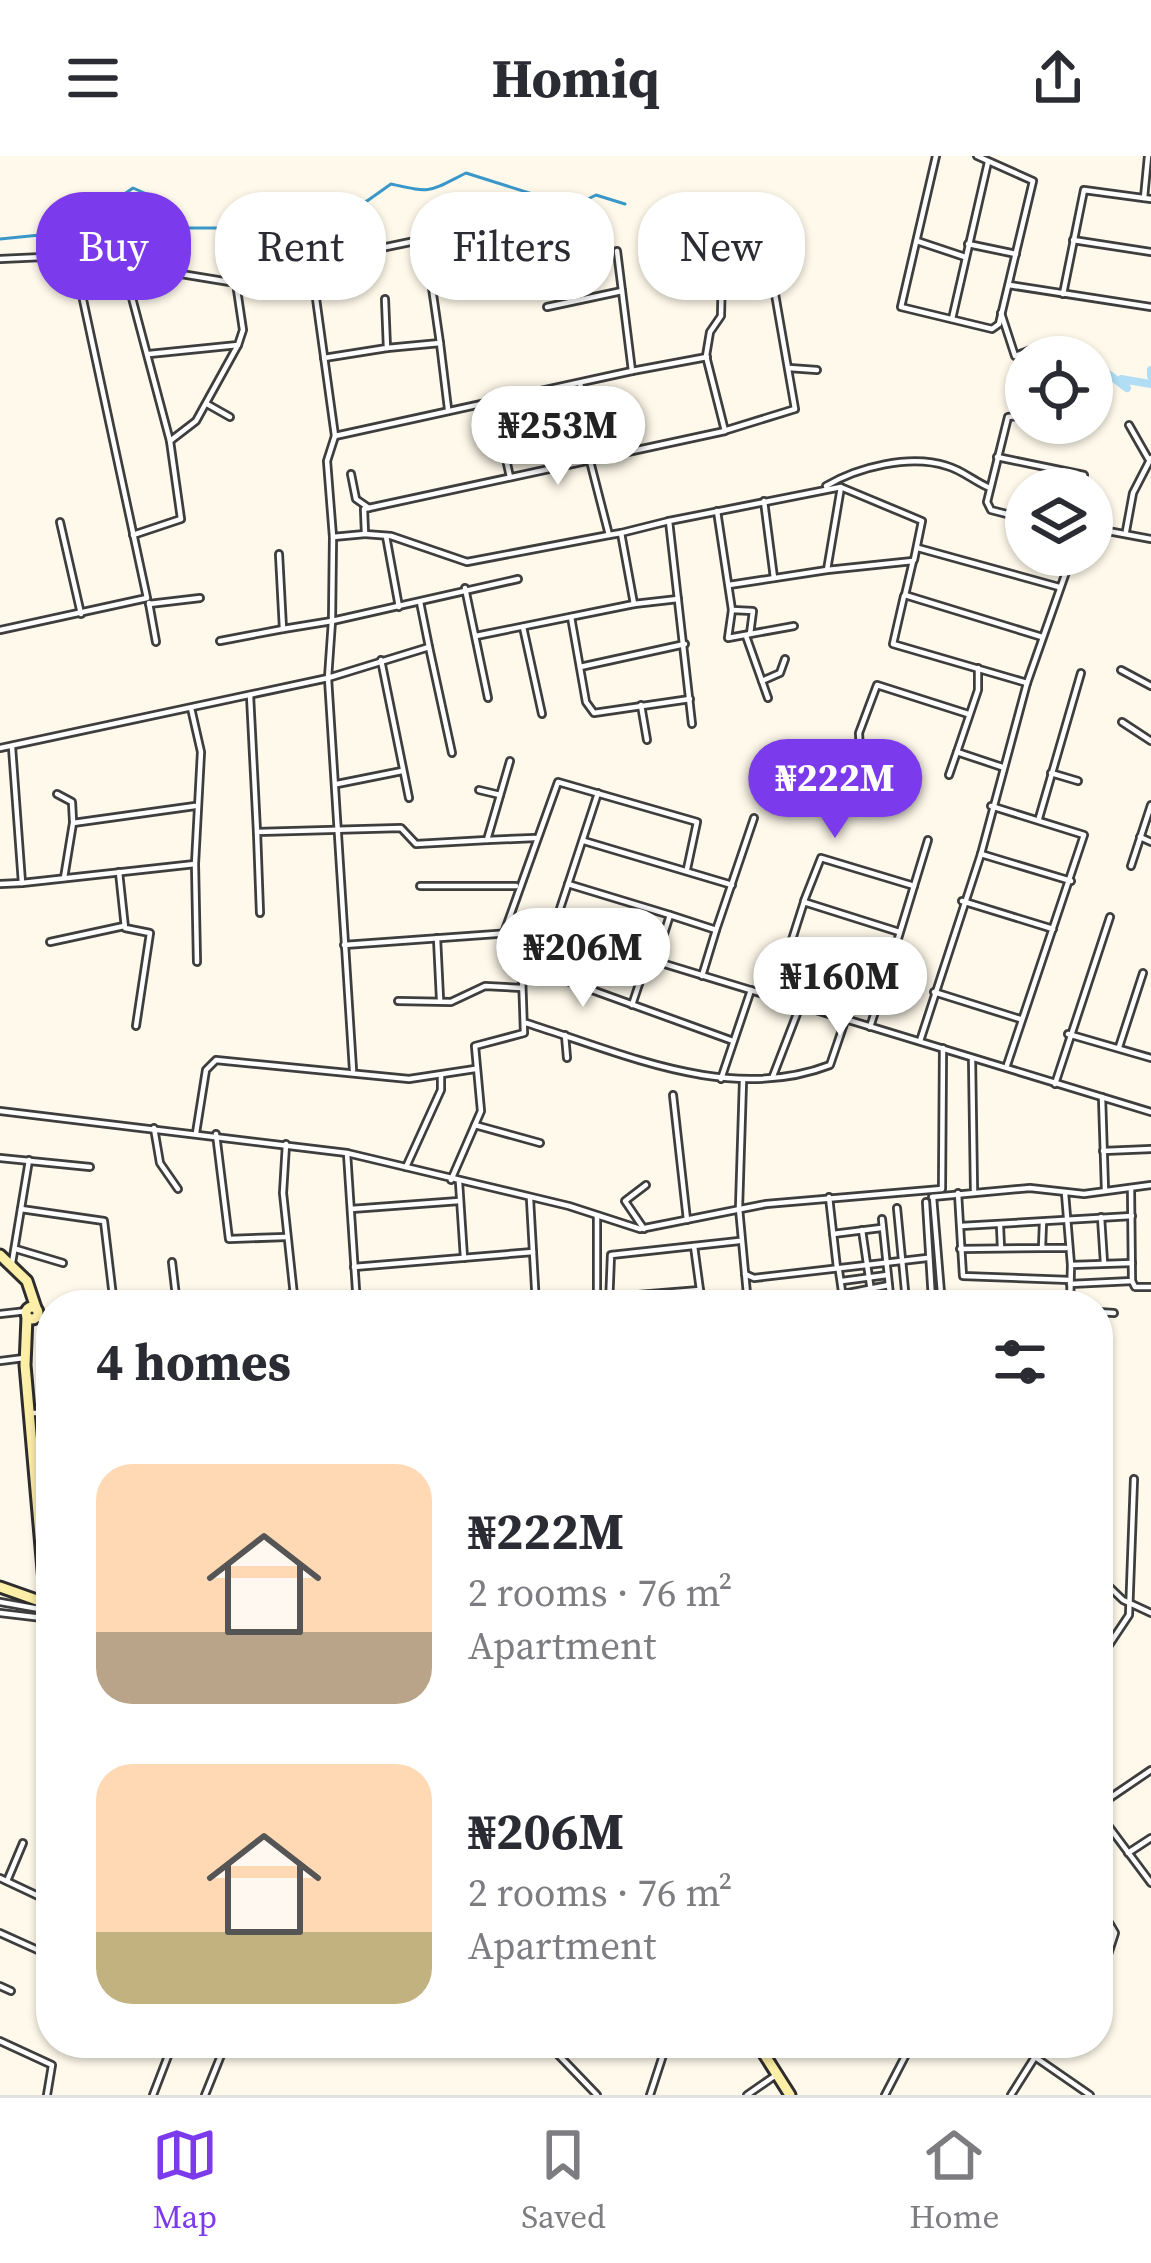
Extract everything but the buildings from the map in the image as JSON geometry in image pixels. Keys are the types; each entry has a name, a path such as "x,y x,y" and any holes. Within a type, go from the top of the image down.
{"street":[{"path":"936,156 901,308 992,328 1009,285 1033,179 977,156"},
{"path":"1063,294 1084,190 1148,198 1148,156"},
{"path":"952,319 988,161"},
{"path":"1073,239 1151,252"},
{"path":"353,1070 328,678 333,537 327,448 335,436 316,264 415,241 428,250 448,409"},
{"path":"916,242 965,257"},
{"path":"968,244 1016,254"},
{"path":"617,251 632,371"},
{"path":"0,259 36,257"},
{"path":"170,441 191,428 238,345 242,312 236,282 191,275"},
{"path":"1009,285 1151,307"},
{"path":"547,307 622,291"},
{"path":"83,300 156,642"},
{"path":"133,300 149,354 154,395 170,441 181,519 134,535"},
{"path":"385,300 387,348"},
{"path":"723,300 707,357 725,431"},
{"path":"365,534 363,512 369,508 725,431 794,411 777,300"},
{"path":"1001,313 1009,336"},
{"path":"325,358 440,344"},
{"path":"149,354 238,345"},
{"path":"335,436 707,357"},
{"path":"789,368 817,370"},
{"path":"580,383 610,535"},
{"path":"493,401 510,477"},
{"path":"207,404 230,417"},
{"path":"1126,531 1133,493 1150,459 1129,425"},
{"path":"1005,428 990,488 991,511 1005,514"},
{"path":"997,458 1045,468"},
{"path":"333,537 386,536 467,562 824,488 879,465 946,465 990,488"},
{"path":"351,474 356,499 369,508"},
{"path":"824,488 843,488 922,521 904,595 1042,637"},
{"path":"827,570 843,488"},
{"path":"764,501 774,578"},
{"path":"717,511 732,610 727,636 794,626"},
{"path":"669,521 692,724"},
{"path":"60,523 82,614"},
{"path":"1113,530 1151,539"},
{"path":"621,532 634,604"},
{"path":"386,536 399,607"},
{"path":"918,548 1059,586"},
{"path":"279,554 283,629"},
{"path":"729,585 914,561"},
{"path":"920,1041 1063,576"},
{"path":"220,641 518,579"},
{"path":"465,588 488,698"},
{"path":"906,590 890,638 893,644 1028,682"},
{"path":"0,630 148,601 200,598"},
{"path":"476,636 678,599"},
{"path":"420,602 452,753"},
{"path":"732,610 753,611 747,635 768,698"},
{"path":"572,617 586,702 594,712 690,699"},
{"path":"524,627 542,715"},
{"path":"580,667 685,644"},
{"path":"0,748 328,678 429,647"},
{"path":"762,682 779,674 785,658"},
{"path":"381,660 409,798"},
{"path":"949,775 978,668"},
{"path":"1121,670 1151,686"},
{"path":"1039,818 1081,673"},
{"path":"860,751 860,733 877,685 968,714"},
{"path":"250,695 260,913"},
{"path":"641,705 647,740"},
{"path":"190,708 201,752 196,806 197,962"},
{"path":"1122,722 1151,741"},
{"path":"12,747 22,883"},
{"path":"957,752 1003,767"},
{"path":"487,840 510,761"},
{"path":"335,784 402,771"},
{"path":"1051,773 1078,781"},
{"path":"505,930 556,783 697,822 687,869"},
{"path":"479,790 500,795"},
{"path":"553,930 598,793"},
{"path":"57,794 71,801 73,823 64,878"},
{"path":"1131,866 1151,805"},
{"path":"73,823 196,806"},
{"path":"991,806 1083,831 1071,880 1006,1066"},
{"path":"702,976 754,818"},
{"path":"257,832 401,828 416,844 536,838"},
{"path":"1140,837 1151,842"},
{"path":"870,1027 928,840"},
{"path":"584,841 732,885"},
{"path":"981,854 1071,880"},
{"path":"774,997 821,858 914,886"},
{"path":"0,884 195,864"},
{"path":"119,872 124,926"},
{"path":"568,884 716,930"},
{"path":"420,886 518,886"},
{"path":"962,901 1053,929"},
{"path":"804,902 899,932"},
{"path":"632,1005 670,915"},
{"path":"1054,1084 1110,917"},
{"path":"50,942 124,926 150,933 136,1026"},
{"path":"464,1258 455,1181 482,1104 475,1046 520,1036 526,1023 518,930"},
{"path":"344,945 553,930 1149,1111 1151,1100"},
{"path":"436,937 440,999"},
{"path":"789,950 886,978"},
{"path":"1119,1047 1143,973"},
{"path":"522,975 560,978 733,1041"},
{"path":"398,1001 451,1002 485,986 522,988"},
{"path":"721,1079 751,990"},
{"path":"934,992 1022,1020"},
{"path":"773,1076 800,1006"},
{"path":"526,1023 721,1079 743,1081 830,1065 845,1020"},
{"path":"1069,1034 1151,1058"},
{"path":"565,1035 568,1058"},
{"path":"932,1194 946,1180 943,1048"},
{"path":"972,1056 974,1190"},
{"path":"196,1133 206,1070 214,1060 409,1078 476,1069"},
{"path":"406,1167 441,1090 441,1076"},
{"path":"743,1081 739,1208 746,1288"},
{"path":"673,1094 688,1220"},
{"path":"1102,1097 1105,1190"},
{"path":"0,1112 216,1133 347,1153 644,1229 739,1208 829,1197 1151,1185"},
{"path":"475,1125 540,1143"},
{"path":"154,1128 157,1156 178,1190"},
{"path":"216,1133 229,1239 286,1237"},
{"path":"286,1143 286,1237 294,1290"},
{"path":"1103,1150 1151,1149"},
{"path":"347,1153 356,1290"},
{"path":"0,1158 90,1167"},
{"path":"29,1160 16,1250 4,1260 25,1287 31,1312 25,1358 36,1483"},
{"path":"644,1229 625,1201 646,1185"},
{"path":"1131,1186 1132,1281 1135,1287 1151,1287"},
{"path":"1065,1191 1070,1290"},
{"path":"958,1192 960,1271 969,1278 1132,1281"},
{"path":"932,1194 941,1290"},
{"path":"829,1197 843,1290"},
{"path":"530,1199 535,1290"},
{"path":"350,1209 459,1201"},
{"path":"926,1202 933,1290"},
{"path":"897,1208 907,1290"},
{"path":"21,1209 101,1220 112,1290"},
{"path":"597,1216 597,1290"},
{"path":"1101,1216 1104,1263"},
{"path":"961,1226 1132,1216"},
{"path":"882,1219 889,1290"},
{"path":"1042,1221 1042,1248"},
{"path":"1000,1226 1001,1249"},
{"path":"833,1234 883,1228"},
{"path":"862,1230 870,1288"},
{"path":"608,1290 609,1256 740,1241"},
{"path":"694,1246 700,1290"},
{"path":"960,1249 1067,1247"},
{"path":"16,1250 63,1264"},
{"path":"354,1267 533,1252"},
{"path":"745,1274 754,1278 929,1257"},
{"path":"172,1262 175,1290"},
{"path":"1070,1265 1132,1263"},
{"path":"842,1281 887,1275"},
{"path":"746,1288 754,1278"},
{"path":"861,1290 889,1286"},
{"path":"0,1314 36,1314"},
{"path":"0,1361 25,1358"},
{"path":"30,1413 36,1413"},
{"path":"1113,1641 1128,1620 1131,1605 1134,1479"},
{"path":"0,1586 36,1605"},
{"path":"1113,1589 1131,1605 1151,1613"},
{"path":"0,1603 36,1609"},
{"path":"0,1613 36,1611"},
{"path":"1113,1798 1151,1770"},
{"path":"1113,1831 1151,1883"},
{"path":"1128,1853 1151,1838"},
{"path":"23,1843 3,1880 36,1895"},
{"path":"0,1933 36,1949"},
{"path":"0,1986 11,1991"},
{"path":"0,2041 54,2068 47,2095"},
{"path":"153,2095 167,2058"},
{"path":"205,2095 220,2058"},
{"path":"561,2058 597,2095"},
{"path":"650,2095 662,2058"},
{"path":"768,2058 790,2095"},
{"path":"885,2095 905,2058"},
{"path":"1011,2095 1034,2058"},
{"path":"1036,2058 1090,2095"},
{"path":"747,2095 776,2075"}],"waterway":[{"path":"0,239 70,232 133,188 149,195 165,223 175,228 228,228 245,215 274,208 310,222 367,201 391,184 429,189 466,173 564,204 576,205 596,195 625,204"},
{"path":"1151,370 1151,376"},
{"path":"1113,378 1127,388 1121,379 1151,384"}]}
